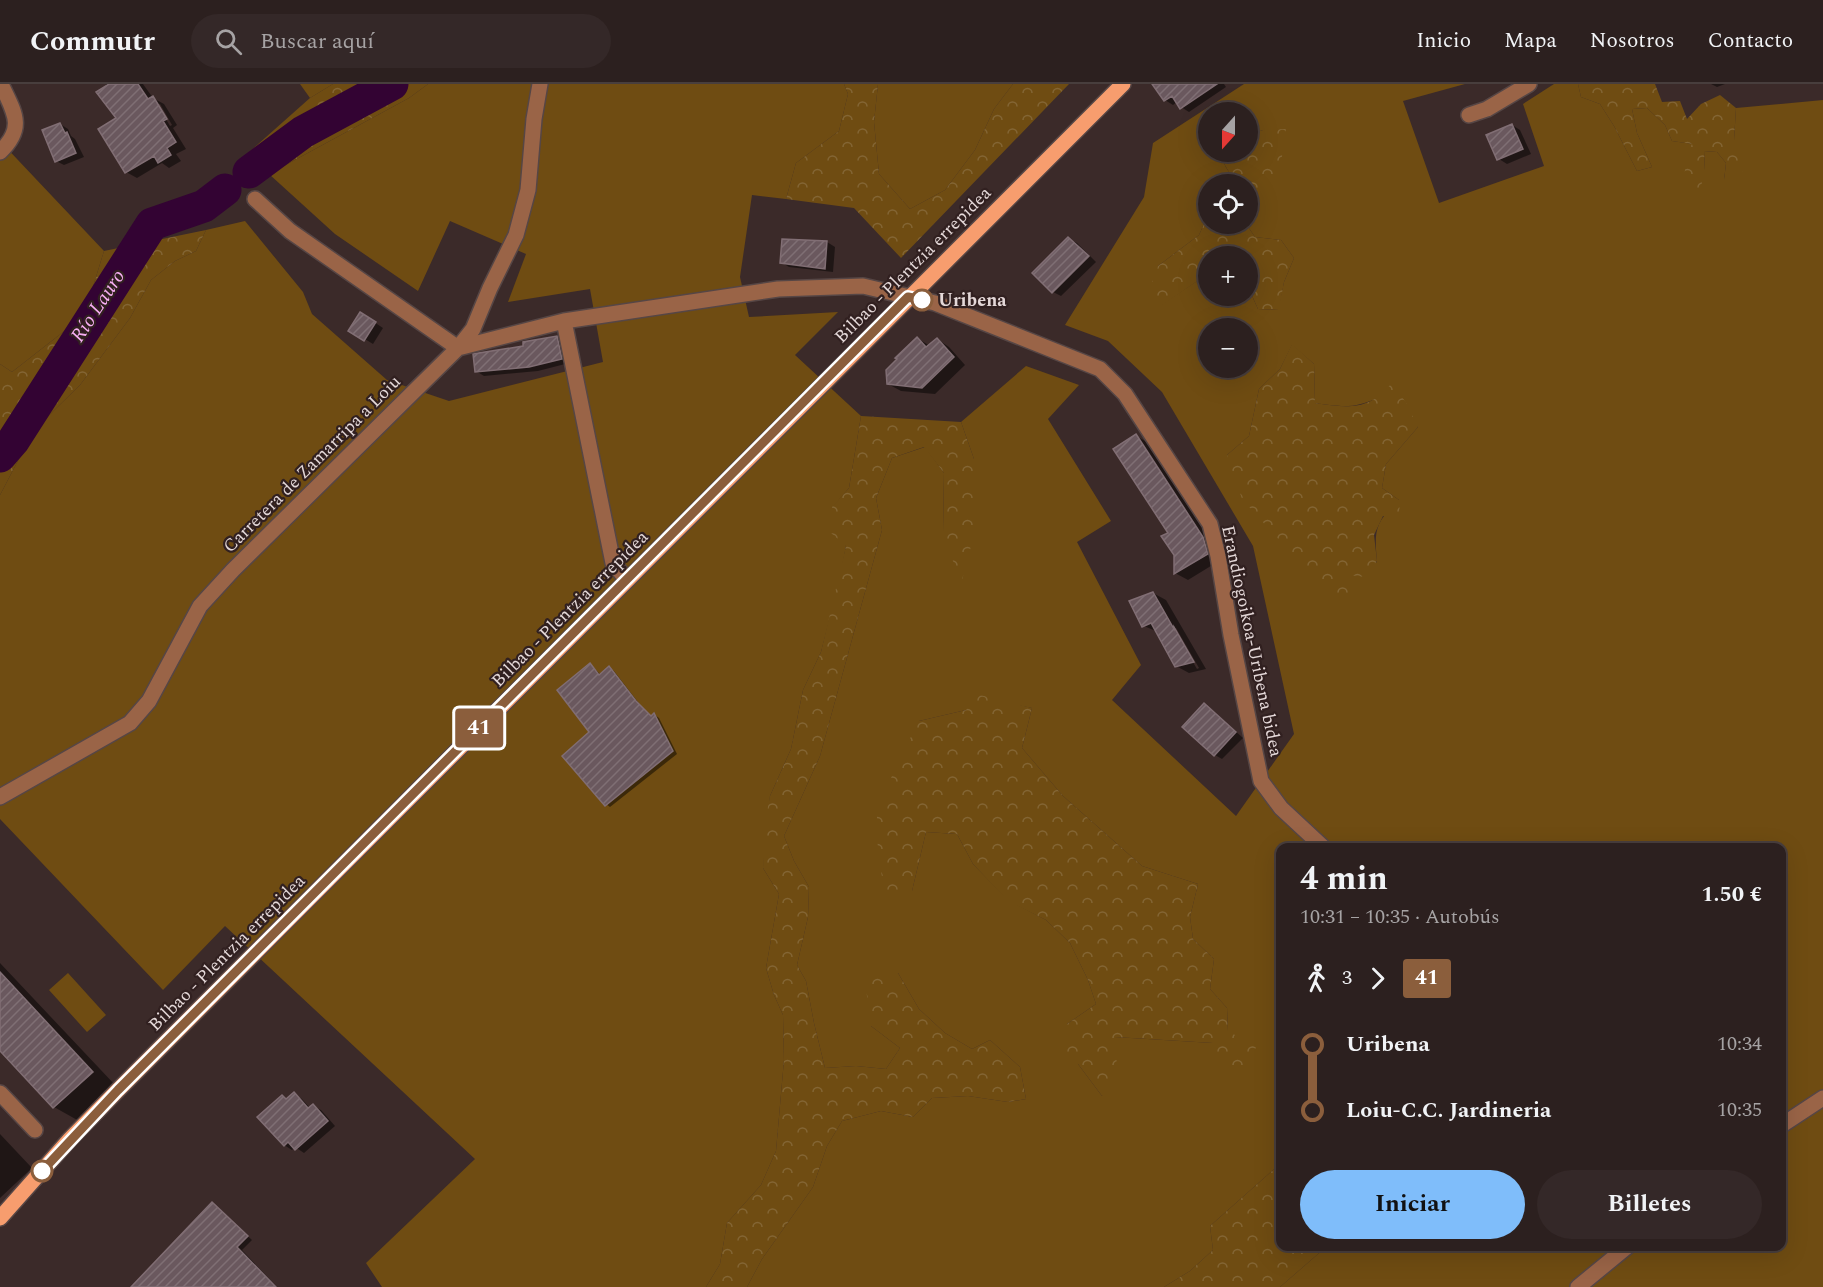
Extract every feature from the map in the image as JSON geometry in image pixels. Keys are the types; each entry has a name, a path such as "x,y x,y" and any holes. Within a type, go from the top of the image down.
{"main road":[{"name":"Bilbao - Plentzia errepidea","path":"0,1218 70,1139 118,1090 1123,84"}],"street":[{"path":"0,152 10,141 16,128 15,114 1,84"},
{"name":"Carretera de Zamarripa a Loiu","path":"0,797 130,723 149,701 200,606 333,470 458,348 473,329 516,235 528,190 534,119 540,84"},
{"path":"1468,115 1487,109 1529,84"},
{"path":"255,198 290,231 458,348"},
{"name":"Erandiogoikoa-Uribena bidea","path":"458,348 564,321 778,289 863,286 935,303 1100,369 1125,394 1210,524 1261,781 1281,808 1319,843"},
{"path":"564,321 613,563 627,580"},
{"path":"0,1093 35,1130"},
{"path":"1786,1122 1823,1098"},
{"path":"1578,1287 1623,1251"}],"green space":[{"path":"300,84 333,84 310,98"},
{"path":"333,84 428,84 409,98 269,174 247,154 310,98"},
{"path":"428,84 844,84 848,94 839,131 796,163 786,199 752,195 740,277 749,317 838,312 795,355 861,416 849,488 832,508 846,546 839,582 821,652 803,690 791,749 770,796 763,868 779,894 766,968 783,1015 784,1060 776,1151 761,1185 727,1223 720,1264 706,1287 382,1287 366,1263 475,1159 225,926 163,990 0,819 0,495 34,430 80,385 130,318 151,280 175,261 196,251 206,230 245,221 303,292 312,314 387,380 449,401 603,362 590,289 508,302 526,254 450,221 418,291 335,234 269,174 409,98"},
{"path":"844,84 878,84 874,122 879,174 910,209 945,190 975,150 994,109 1013,84 1069,84 901,258 854,208 786,199 796,163 839,131 848,94"},
{"path":"878,84 1013,84 994,109 975,150 945,190 910,209 879,174 874,122"},
{"path":"1244,84 1465,84 1403,101 1439,203 1544,166 1523,104 1554,84 1578,84 1581,97 1600,104 1637,171 1652,167 1637,133 1632,109 1647,108 1665,125 1672,141 1693,144 1705,171 1704,151 1717,152 1726,163 1724,181 1734,140 1736,108 1823,100 1823,1287 1280,1287 1321,1251 1786,1251 1786,843 1276,843 1276,1167 1210,1226 1213,1250 1190,1271 1164,1287 747,1287 762,1259 813,1187 827,1146 842,1121 881,1111 913,1117 932,1098 968,1096 1008,1102 1026,1099 1020,1067 990,1040 972,1049 945,1033 919,1009 898,973 871,1026 900,1048 886,1069 856,1066 825,1068 806,981 797,965 808,917 809,887 794,861 784,836 820,756 882,530 876,498 892,458 925,447 944,473 943,532 974,481 974,459 961,422 1026,366 1079,385 1048,419 1111,521 1077,542 1141,665 1112,700 1236,816 1294,734 1253,546 1162,392 1108,341 1065,325 1144,197 1153,143 1198,114 1198,162 1223,162 1231,174 1198,174 1199,234 1158,266 1158,307 1198,280 1198,306 1257,306 1258,309 1278,310 1284,282 1294,258 1281,240 1255,237 1253,234 1258,234 1258,191 1265,194 1263,130 1258,132 1258,102 1216,102","holes":["1292,345 1314,364 1315,403 1348,406 1363,404 1380,397 1418,427 1386,464 1382,488 1399,500 1385,515 1378,527 1377,562 1347,575 1227,455 1249,436 1259,389 1280,369","1012,704 1032,708 1022,748 1063,796 1142,866 1198,884 1190,917 1193,939 1214,959 1210,989 1227,1008 1228,1031 1213,1043 1115,1037 1115,1059 1102,1096 1078,1064 1067,1024 1096,1004 1088,980 1070,943 1046,920 1008,900 973,864 957,834 926,832 912,891 919,721 966,710"]},
{"path":"1578,84 1655,84 1662,102 1680,101 1687,119 1701,104 1720,95 1736,108 1734,140 1750,157 1737,182 1724,181 1726,163 1717,152 1704,151 1705,171 1700,190 1684,178 1687,154 1692,144 1672,141 1665,125 1647,108 1632,109 1637,133 1652,167 1637,171 1600,104 1581,97"},
{"path":"1286,129 1281,163 1265,195 1258,192 1258,174 1230,174 1224,162 1258,162 1258,132"},
{"path":"0,141 104,251 92,290 67,329 12,372 0,364"},
{"path":"206,230 196,251 175,261 151,280 130,318 80,385 34,430 0,495 0,364 12,372 67,329 92,290 104,251"},
{"path":"1253,234 1255,237 1281,240 1294,258 1284,282 1279,310 1258,309 1257,306 1258,246 1198,246 1198,281 1158,308 1149,291 1158,266 1199,235"},
{"path":"1292,344 1314,364 1315,403 1357,406 1374,399 1391,384 1405,401 1418,427 1386,464 1382,488 1399,500 1400,517 1383,516 1374,535 1377,561 1365,577 1348,575 1348,595 1332,599 1242,499 1227,455 1249,436 1259,389 1280,369"},
{"path":"861,416 961,422 974,459 975,531 961,584 943,532 944,473 924,447 892,458 876,498 882,530 820,756 784,836 794,861 809,887 808,917 797,965 806,981 825,1068 856,1066 886,1069 900,1048 871,1026 865,981 898,973 919,1009 945,1033 972,1049 990,1040 1020,1067 1026,1099 1008,1102 968,1096 932,1098 913,1117 881,1111 842,1121 827,1146 813,1187 762,1259 747,1287 706,1287 720,1264 727,1223 761,1185 776,1151 784,1060 783,1015 766,968 779,894 763,868 764,828 770,796 791,749 803,690 821,652 846,546 831,533 832,507 849,488"},
{"path":"980,695 1032,708 1022,748 1063,796 1142,866 1198,884 1190,917 1193,939 1214,959 1210,989 1227,1008 1228,1031 1256,1047 1245,1076 1218,1070 1213,1043 1115,1037 1118,1083 1102,1096 1078,1064 1058,1056 1067,1024 1096,1004 1088,980 1070,943 1046,920 1008,901 973,864 957,834 926,832 912,891 887,901 878,857 877,817 894,770 919,721 966,710"},
{"path":"68,973 106,1015 87,1032 49,990"},
{"path":"1276,1167 1276,1251 1321,1251 1280,1287 1164,1287 1190,1271 1213,1250 1210,1226"}],"building":[{"path":"109,84 138,84 148,99 153,96 167,119 163,121 176,142 167,148 171,155 158,163 154,156 125,173 98,129 116,118 96,92"},
{"path":"1152,84 1217,84 1180,109 1172,96 1164,101"},
{"path":"60,123 65,133 67,132 76,153 55,162 42,130"},
{"path":"1512,124 1523,149 1497,160 1486,135"},
{"path":"1068,237 1089,256 1052,293 1032,273"},
{"path":"782,239 827,241 825,269 780,263"},
{"path":"360,312 376,322 364,341 348,331"},
{"path":"557,336 562,359 529,367 475,372 473,354 523,346 523,342"},
{"path":"917,337 926,347 937,338 954,357 922,388 887,384 886,370"},
{"path":"1136,434 1203,537 1208,554 1174,574 1174,555 1161,536 1168,533 1113,449"},
{"path":"1153,592 1194,662 1175,667 1151,623 1142,627 1129,601"},
{"path":"590,663 599,675 609,666 636,701 651,716 654,713 673,751 605,806 562,756 589,732 557,690"},
{"path":"1204,703 1236,732 1214,756 1182,727"},
{"path":"0,972 93,1072 53,1108 0,1051"},
{"path":"294,1092 308,1108 313,1104 328,1121 295,1150 288,1142 284,1146 257,1117 282,1095 286,1099"},
{"path":"212,1202 248,1236 237,1247 276,1287 131,1287"}],"waterway":[{"name":"Río Lauro","path":"249,172 303,132 392,84"},
{"name":"Río Lauro","path":"0,456 13,441 152,224 204,206 225,190"}],"bus line":[{"name":"41","path":"42,1171 118,1090 908,297 922,300"}],"place":[{"name":"Uribena","path":"922,300"}]}
